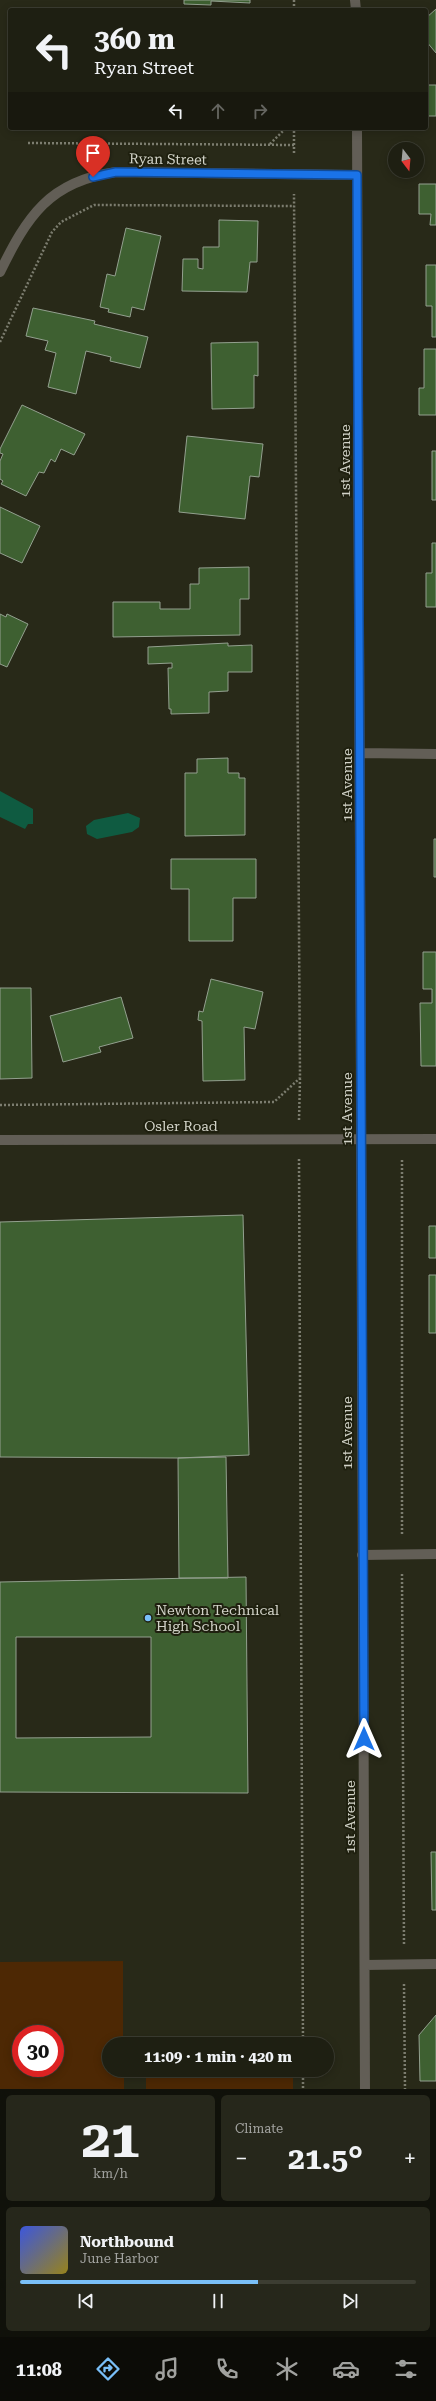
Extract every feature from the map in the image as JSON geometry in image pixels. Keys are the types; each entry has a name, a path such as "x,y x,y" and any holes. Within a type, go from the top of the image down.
{"street":[{"name":"1st Avenue","path":"357,130 361,753 362,1555 365,2089"},
{"name":"Ryan Street","path":"0,272 13,246 41,204 66,188 83,180 116,172 357,175"},
{"path":"361,753 436,754"},
{"name":"Osler Road","path":"0,1140 436,1139"},
{"path":"362,1555 436,1554"},
{"path":"365,1965 436,1964"}],"path":[{"path":"270,145 284,130"},
{"path":"294,130 300,1078 303,2037"},
{"path":"28,143 294,145"},
{"path":"0,342 52,232 62,222 94,205 294,206"},
{"path":"0,1105 274,1102 300,1078"},
{"path":"402,1139 402,1555 405,2089"},
{"path":"303,2077 303,2089"}],"shaded area":[{"path":"0,791 33,809 33,824 28,824 25,829 0,817"},
{"path":"128,813 140,818 139,827 132,832 97,839 87,834 86,826 94,820"},
{"path":"123,1961 123,2037 102,2037 102,2077 124,2077 124,2089 0,2089 0,1962"},
{"path":"146,2077 293,2077 293,2089 146,2089"}],"building":[{"path":"184,0 250,0 250,3 211,1 211,5 184,4"},
{"path":"436,9 436,53 428,43 428,16"},
{"path":"428,85 436,85 436,116 428,116"},
{"path":"419,184 436,184 436,225 430,225 431,214 419,214"},
{"path":"219,220 258,221 257,262 250,262 247,292 182,291 183,259 198,259 198,268 203,269 203,247 219,247"},
{"path":"126,228 161,236 144,310 132,307 130,317 108,312 109,309 100,307 107,274 115,276"},
{"path":"426,265 436,265 436,337 432,337 432,306 426,306"},
{"path":"33,308 95,321 94,324 148,337 140,368 110,361 111,357 86,351 76,394 48,387 56,353 45,350 48,341 26,336"},
{"path":"258,342 258,376 254,375 254,408 212,409 211,343"},
{"path":"424,349 436,349 436,415 419,415 419,388 424,388"},
{"path":"22,405 85,434 74,455 61,449 55,462 51,459 44,473 39,472 26,496 1,484 3,481 0,479 0,461 3,454 0,453 0,449"},
{"path":"187,436 263,444 259,477 250,476 245,519 179,512"},
{"path":"432,451 436,451 436,500 432,500"},
{"path":"0,507 40,526 22,563 0,553"},
{"path":"432,543 436,543 436,607 426,607 426,573 432,573"},
{"path":"249,567 249,599 240,599 240,635 113,637 113,602 160,602 160,609 190,609 190,584 199,584 199,568"},
{"path":"0,614 6,617 7,614 28,624 7,667 0,664"},
{"path":"228,643 228,646 252,645 252,672 228,672 228,691 209,692 209,713 171,714 171,709 169,709 168,668 172,668 172,663 148,664 148,647"},
{"path":"228,758 228,773 239,773 239,778 245,778 245,835 185,836 185,773 197,773 197,759"},
{"path":"434,839 436,839 436,877 434,877"},
{"path":"171,859 256,859 256,898 233,898 233,941 189,941 189,889 171,889"},
{"path":"423,952 436,952 436,1066 421,1066 420,1003 432,1003 432,989 423,989"},
{"path":"211,979 263,992 255,1029 244,1027 245,1080 203,1081 202,1021 198,1020 199,1011 203,1012"},
{"path":"0,988 31,988 32,1078 0,1079"},
{"path":"121,997 133,1038 99,1047 101,1052 63,1062 50,1016"},
{"path":"243,1215 249,1455 178,1458 0,1457 0,1222"},
{"path":"429,1226 436,1226 436,1258 429,1258"},
{"path":"429,1275 436,1275 436,1333 429,1333"},
{"path":"226,1457 228,1578 179,1578 178,1458"},
{"name":"Newton Technical High School","path":"246,1577 248,1793 0,1792 0,1582","holes":["16,1637 151,1637 151,1737 16,1738"]},
{"path":"431,1852 436,1852 436,1910 432,1910"},
{"path":"436,2015 436,2081 420,2081 419,2035"}],"place":[{"name":"Newton Technical High School","path":"148,1618"}],"route":[{"path":"93,177 116,172 357,175 361,753 361,1480 364,1739"}]}
